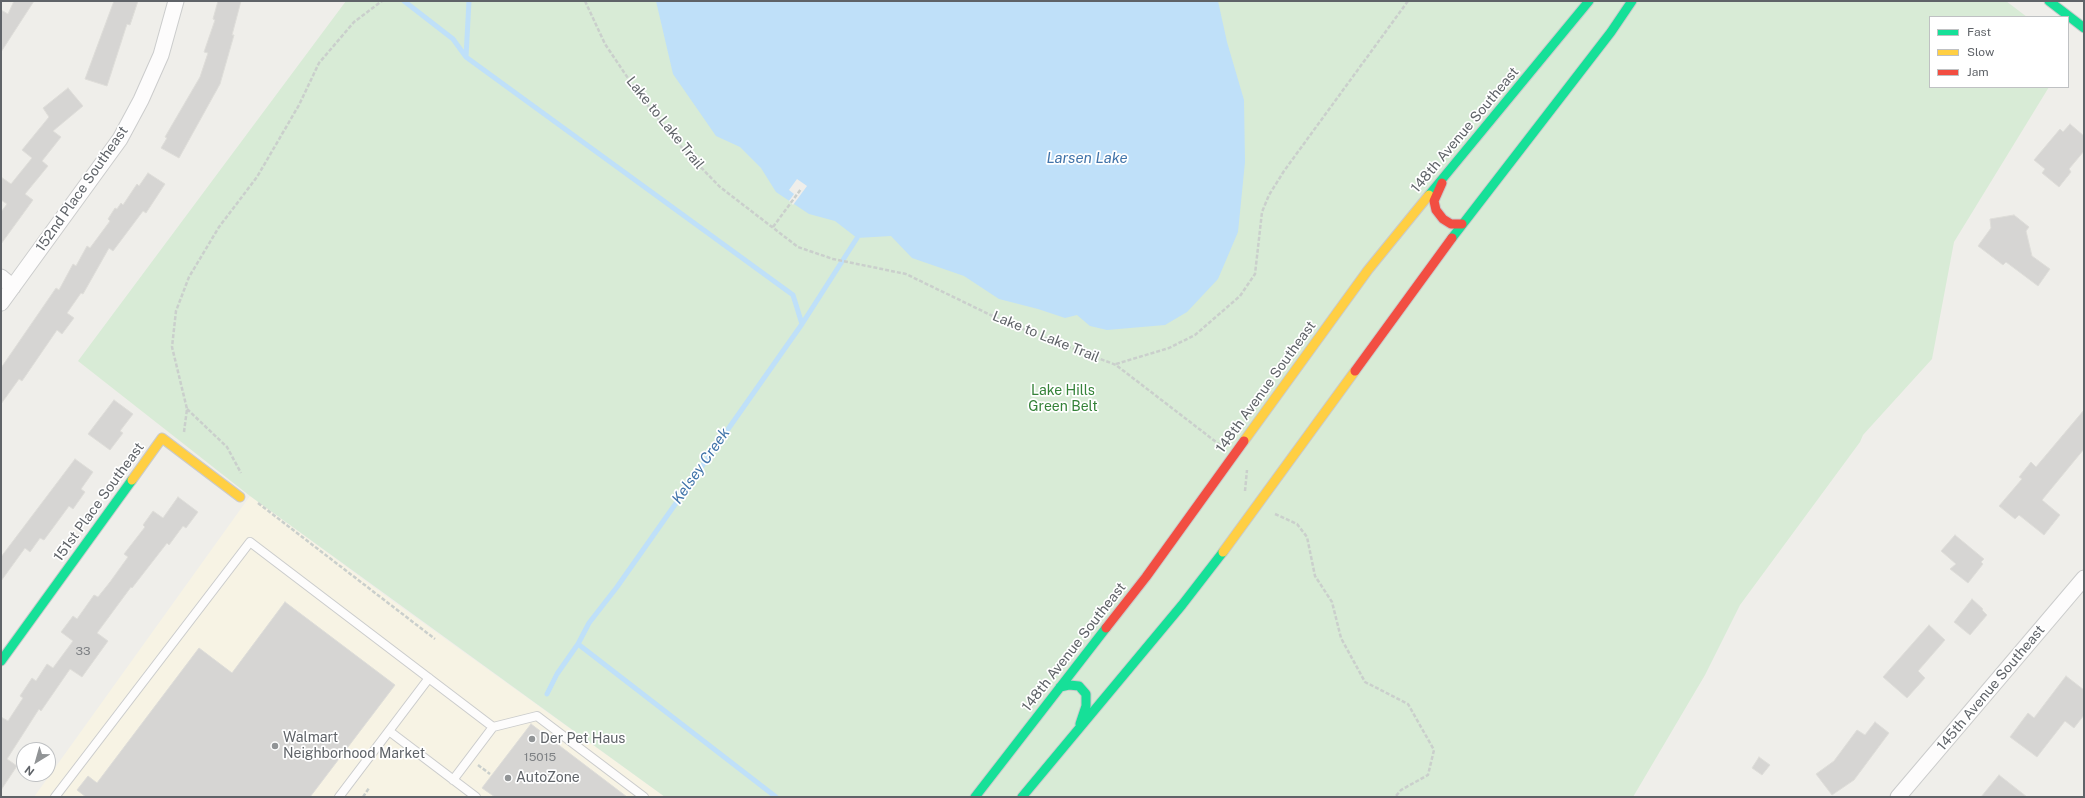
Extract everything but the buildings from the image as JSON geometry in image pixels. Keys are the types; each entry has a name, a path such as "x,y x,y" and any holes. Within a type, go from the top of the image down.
{"main road":[{"path":"1022,797 1079,726 1182,605 1250,516 1462,224 1611,32 1632,1"},
{"path":"2049,1 2068,16"},
{"name":"148th Avenue Southeast","path":"975,797 1146,578 1368,270 1587,4"},
{"path":"2069,16 2084,28"},
{"path":"1451,168 1436,193 1434,201 1436,210 1443,219 1452,224 1462,224"},
{"name":"151st Place Southeast","path":"1,661 162,438 240,497"},
{"path":"1060,687 1069,685 1079,686 1086,694 1086,706 1079,726"}],"street":[{"name":"152nd Place Southeast","path":"1,303 120,139 141,100 161,55 176,1"},
{"path":"1,277 13,286"},
{"name":"145th Avenue Southeast","path":"1898,797 2084,578"}],"lane":[{"path":"1577,1 1587,4"},
{"path":"55,797 250,542 494,728"},
{"path":"339,797 429,678"},
{"path":"453,780 494,728 537,716 644,797"},
{"path":"389,731 476,797"}],"path":[{"path":"176,448 182,441 187,409 172,348 176,311 189,278 219,227 257,177 299,105 319,63 354,22 382,1"},
{"name":"Lake to Lake Trail","path":"585,1 605,44 640,96 683,149 720,187 798,247 832,259 906,274 1007,323 1116,364 1222,446"},
{"path":"1116,364 1169,348 1195,335 1240,296 1255,274 1262,212 1269,195 1284,171 1408,1"},
{"path":"773,227 801,189"},
{"path":"187,409 227,447 243,476"},
{"path":"1246,468 1244,490 1247,496"},
{"path":"254,498 258,504 435,639"},
{"path":"1274,514 1298,524 1307,537 1315,576 1332,602 1341,638 1365,682 1408,704 1434,750 1428,775 1401,790 1395,797"},
{"path":"478,765 490,774"},
{"path":"363,797 369,788"}],"shaded area":[{"path":"250,496 665,797 34,797 45,782 56,782 56,766"}],"green space":[{"name":"Lake Hills Green Belt","path":"346,1 2006,1 2026,16 1929,16 1929,88 2048,88 1954,242 1932,359 1863,435 1860,442 1740,605 1705,675 1633,797 665,797 250,496 78,361"}],"water":[{"name":"Larsen Lake","path":"656,1 1218,1 1227,42 1244,100 1245,162 1238,232 1218,279 1187,312 1165,325 1107,330 1090,326 1077,315 1065,318 999,299 964,276 912,258 891,236 857,238 835,221 809,214 776,192 761,168 740,147 716,136 673,74"}],"pier":[{"path":"797,179 807,186 793,205 789,201 794,194 789,190"}],"waterway":[{"path":"404,1 453,39 466,57 793,295 802,324"},
{"path":"466,57 469,1"},
{"name":"Kelsey Creek","path":"547,694 557,674 578,644 589,623 617,587 802,324 857,238"},
{"path":"578,644 776,797"}],"traffic: fast":[{"path":"1429,195 1589,1"},
{"path":"1452,238 1611,32 1632,1"},
{"path":"2049,1 2068,16"},
{"path":"2069,16 2084,28"},
{"path":"1,661 132,480"},
{"path":"1022,797 1182,605 1223,552"},
{"path":"975,797 1106,628"},
{"path":"1060,687 1069,685 1079,686 1086,694 1086,706 1080,724"}],"traffic: slow":[{"path":"1244,441 1368,270 1429,195"},
{"path":"1223,552 1355,371"},
{"path":"132,480 162,438 240,497"}],"traffic: jam":[{"path":"1442,183 1434,201 1436,210 1443,219 1451,224 1462,224"},
{"path":"1355,371 1452,238"},
{"path":"1106,628 1146,577 1244,441"}],"place":[{"name":"Der Pet Haus","path":"532,739"},
{"name":"Walmart Neighborhood Market","path":"275,746"},
{"name":"AutoZone","path":"508,778"}]}
